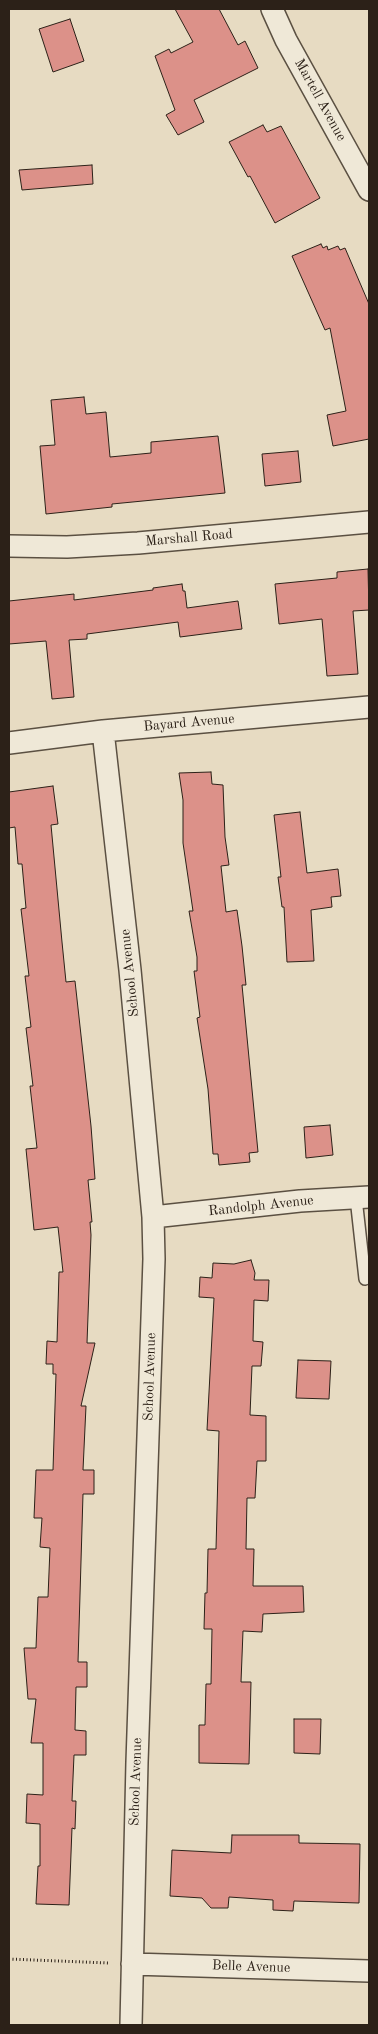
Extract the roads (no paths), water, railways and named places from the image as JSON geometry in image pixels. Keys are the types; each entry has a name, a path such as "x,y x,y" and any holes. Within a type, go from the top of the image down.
{"street":[{"name":"Martell Avenue","path":"272,9 286,40 369,190"},
{"name":"Marshall Road","path":"9,546 67,547 138,543 369,522"},
{"name":"Bayard Avenue","path":"9,743 103,731 369,707"},
{"name":"School Avenue","path":"103,731 130,970 153,1217 154,1258 137,1762 131,2025"},
{"name":"Randolph Avenue","path":"153,1217 300,1201 363,1197"},
{"name":"Belle Avenue","path":"132,1964 369,1971"}],"lane":[{"path":"363,1197 365,1279"}]}
